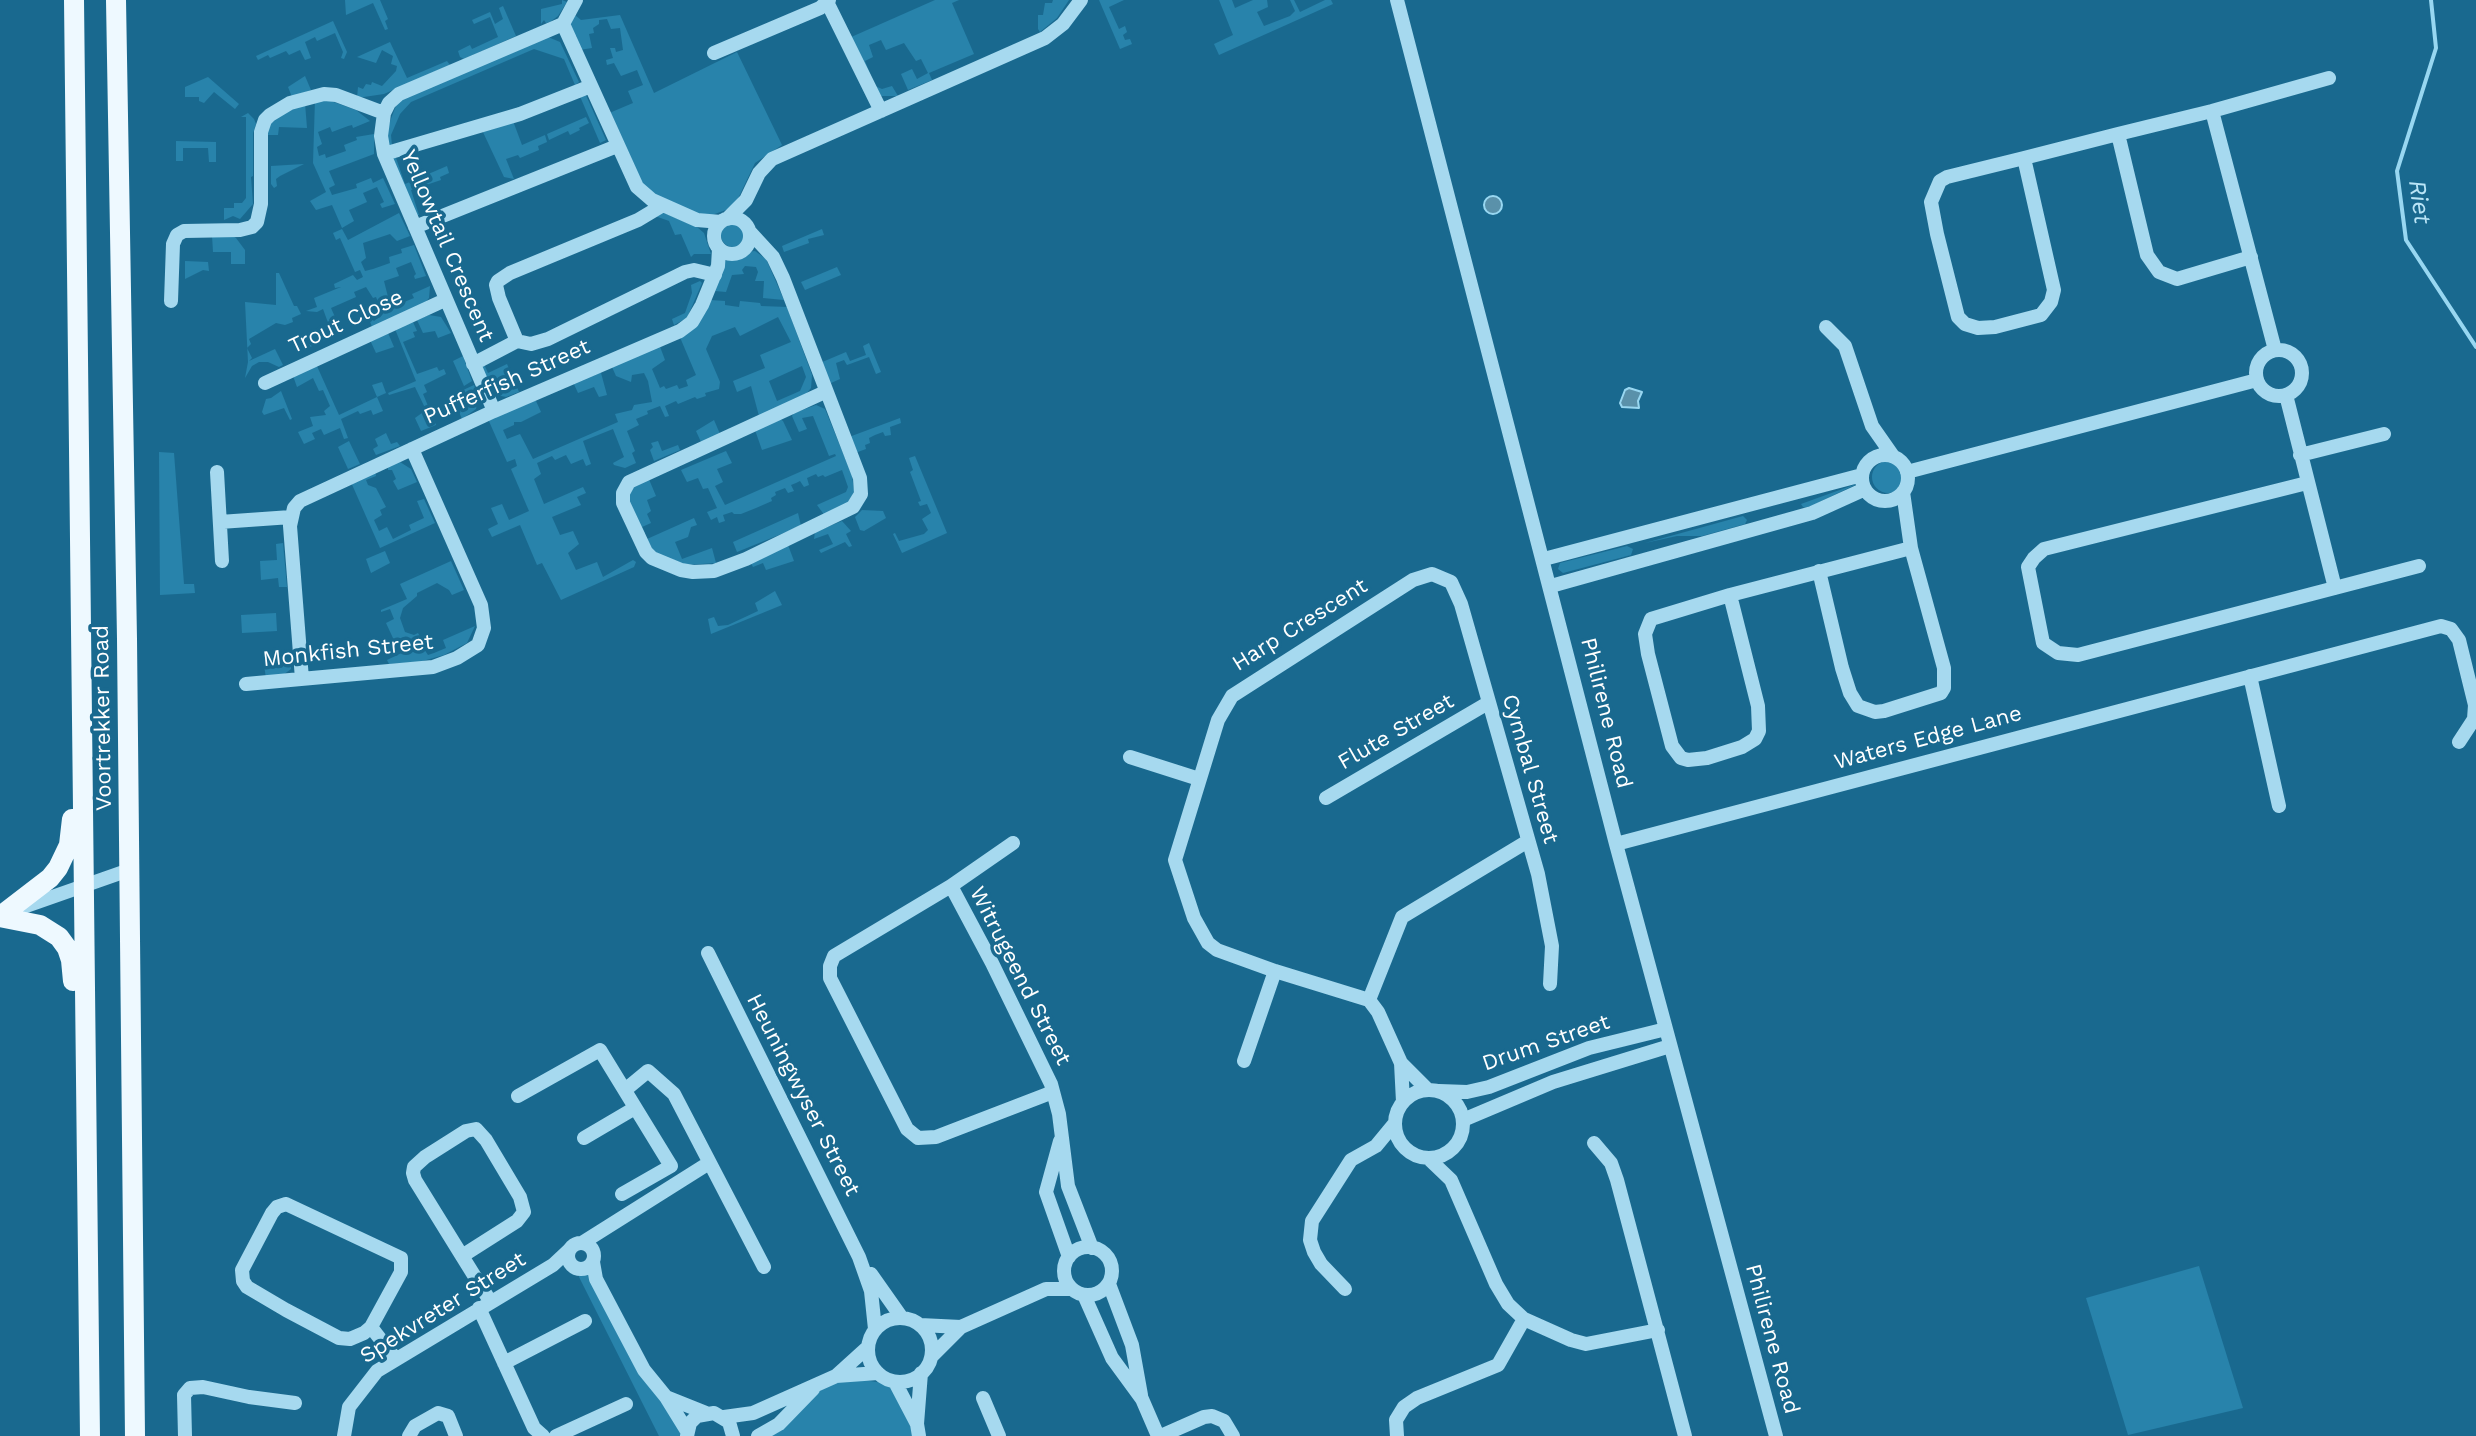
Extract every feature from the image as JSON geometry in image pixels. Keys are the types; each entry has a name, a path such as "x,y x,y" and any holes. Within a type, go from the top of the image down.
{"main road":[{"name":"Voortrekker Road","path":"74,0 90,1436"},
{"name":"Voortrekker Road","path":"116,0 135,1436"},
{"path":"1,916 50,878 66,853 72,826 81,710"},
{"path":"1,916 46,928 67,948 71,960 76,1045 86,1132"}],"street":[{"path":"171,301 173,244 177,235 184,231 240,230 255,225 261,204 261,132 270,115 290,103 324,94 336,95 384,113 399,94 563,24 576,0"},
{"name":"Philirene Road","path":"1397,0 1616,844 1776,1436"},
{"path":"714,53 828,1 881,111"},
{"name":"Pufferfish Street","path":"291,517 294,508 305,497 680,331 697,315 716,271 714,232 746,200 759,173 772,159 1045,38 1063,24 1078,2"},
{"path":"563,24 637,187 652,200 697,220 738,219 767,251 783,278 860,478 861,494 853,507 746,559 714,571 681,570 652,558 646,552 640,545 623,503 623,493 629,482 825,392"},
{"path":"2024,158 2054,290 2051,302 2041,315 1995,327 1978,328 1965,324 1958,317 1931,212 1935,189 1947,177 2212,111 2329,78"},
{"path":"384,154 520,114 591,86"},
{"path":"2212,111 2275,350"},
{"name":"Yellowtail Crescent","path":"384,113 381,136 384,154 494,411"},
{"path":"2118,134 2147,255 2159,272 2177,279 2251,257"},
{"path":"415,227 617,146"},
{"path":"740,251 748,229 746,200"},
{"path":"517,341 499,298 498,281 510,273 638,220 663,205"},
{"path":"697,220 716,244 740,251 767,251"},
{"name":"Pufferfish Street","path":"716,271 740,251"},
{"path":"473,364 517,341 531,344 548,339 685,272 716,271"},
{"name":"Trout Close","path":"265,383 445,300"},
{"path":"1826,327 1845,346 1872,426 1907,472 1908,483 1903,492 1889,500 1875,499 1864,482"},
{"path":"2275,350 2293,355 2302,371 2299,385 2286,395 2269,394 2257,380 2256,370 2260,359 2275,350"},
{"path":"1907,472 2257,380"},
{"path":"2286,395 2335,588"},
{"path":"1551,586 1812,513 1864,482 1871,460 1872,426"},
{"path":"2300,455 2384,434"},
{"name":"Monkfish Street","path":"246,684 433,667 469,652 482,637 484,617 481,605 412,449"},
{"path":"1871,460 1882,455 1893,456"},
{"path":"217,472 222,561"},
{"path":"1544,559 1864,482"},
{"path":"2307,483 2044,549 2028,567 2043,643 2049,649 2078,655 2419,566"},
{"path":"1819,571 1842,668 1858,706 1884,711 1936,696 1944,688 1944,668 1907,531 1903,492"},
{"path":"1889,500 1907,531"},
{"path":"220,522 291,517 302,679"},
{"path":"1635,536 1643,561"},
{"path":"1730,595 1758,706 1759,731 1755,739 1742,747 1707,758 1681,758 1672,746 1648,654 1645,640 1651,619 1730,595 1911,548"},
{"name":"Cymbal Street","path":"1439,575 1456,587 1528,841 1552,946 1550,984"},
{"name":"Harp Crescent","path":"1369,1000 1217,950 1202,937 1175,860 1221,711 1239,689 1413,580 1439,575"},
{"name":"Waters Edge Lane","path":"1616,844 2436,627 2447,627 2456,633 2475,705 2474,719 2459,742"},
{"path":"2250,676 2279,806"},
{"name":"Flute Street","path":"1326,798 1488,703"},
{"path":"1130,757 1199,779"},
{"path":"1345,1289 1321,1264 1310,1240 1310,1230 1316,1213 1351,1160 1376,1146 1395,1123 1403,1102 1401,1063 1378,1012 1369,1000 1393,932 1402,917 1528,841"},
{"path":"951,886 1013,843"},
{"path":"1,916 129,870"},
{"name":"Witrugeend Street","path":"1053,1092 936,1137 918,1138 907,1129 833,988 830,966 834,956 951,886 998,975 1053,1092 1066,1180 1092,1248"},
{"name":"Heuningwyser Street","path":"708,953 859,1257 873,1298 875,1329"},
{"path":"1244,1061 1275,971"},
{"name":"Drum Street","path":"1433,1090 1467,1092 1489,1087 1558,1058 1666,1029"},
{"name":"Drum Street","path":"1463,1120 1564,1078 1670,1046"},
{"path":"518,1096 600,1050 671,1166 622,1194"},
{"path":"1558,1058 1564,1078"},
{"path":"1401,1063 1433,1090 1458,1105 1463,1120 1461,1135 1454,1148 1451,1180"},
{"path":"625,1090 648,1071 669,1087 679,1100 764,1267"},
{"path":"1403,1102 1414,1093 1433,1090"},
{"path":"584,1138 635,1108"},
{"path":"1395,1123 1399,1140 1406,1149"},
{"path":"462,1256 517,1221 524,1212 520,1197 486,1140 476,1129 466,1131 425,1157 412,1170 415,1180 462,1256 485,1305 504,1363 534,1428 543,1436"},
{"name":"Witrugeend Street","path":"1062,1137 1046,1186 1067,1262"},
{"path":"1594,1143 1615,1172 1685,1436"},
{"path":"1376,1146 1406,1149 1428,1158 1451,1180 1496,1284 1508,1304 1524,1319 1586,1344 1658,1330"},
{"path":"1428,1158 1454,1148"},
{"name":"Spekvreter Street","path":"344,1436 346,1415 356,1395 377,1371 553,1265 582,1256 598,1232 709,1163"},
{"path":"286,1204 299,1208 401,1258 401,1272 371,1327 350,1339 339,1338 247,1287 241,1276 242,1270 277,1207 286,1204"},
{"path":"1055,1216 1076,1206"},
{"path":"868,1347 872,1365 878,1373 895,1382 907,1381 921,1373 931,1357 961,1327 1046,1289 1079,1249 1092,1248 1103,1252 1110,1261 1113,1273 1109,1284 1098,1294 1046,1289"},
{"path":"582,1256 644,1370 666,1397 687,1434"},
{"name":"Heuningwyser Street","path":"859,1257 902,1318"},
{"path":"1067,1262 1067,1282 1078,1292 1119,1369 1142,1399 1160,1436 1212,1416 1224,1421 1233,1436"},
{"path":"1109,1284 1132,1345 1142,1399"},
{"path":"666,1397 724,1417 753,1413 836,1376 868,1347 875,1329 888,1321 902,1318 920,1325 961,1327"},
{"path":"1397,1436 1396,1420 1404,1407 1417,1398 1498,1365 1524,1319"},
{"path":"504,1363 585,1321"},
{"path":"1101,1333 1124,1323"},
{"path":"920,1325 930,1339 931,1357"},
{"path":"371,1327 395,1358"},
{"path":"836,1376 878,1373"},
{"path":"918,1430 921,1373"},
{"path":"895,1382 918,1430"},
{"path":"758,1436 779,1424 816,1386"},
{"path":"185,1436 184,1395 190,1388 203,1387 295,1403"},
{"path":"983,1398 999,1436"},
{"path":"556,1436 626,1404"},
{"path":"409,1436 415,1426 438,1413 448,1416 456,1436"},
{"path":"687,1434 693,1419 706,1413"},
{"path":"724,1417 735,1436 753,1413"}],"shaded area":[{"path":"345,0 380,0 388,19 385,21 388,29 385,30 373,3 346,15"},
{"path":"562,0 567,2 558,16 541,24 541,9 562,4"},
{"path":"935,0 959,0 952,3 974,54 929,73 932,80 908,90 901,74 912,69 917,79 928,73 921,59 916,61 904,43 886,50 881,40 869,45 873,57 865,61 874,83 849,38"},
{"path":"1053,0 1069,0 1057,18 1040,32 1038,15 1043,15 1045,3 1052,3"},
{"path":"1099,0 1124,0 1109,7 1119,29 1125,26 1125,40 1130,39 1132,44 1120,49"},
{"path":"1219,0 1232,0 1235,8 1253,0 1267,0 1268,7 1257,12 1264,26 1295,11 1290,0 1294,0 1300,12 1325,0 1331,0 1333,4 1219,55 1214,44 1233,35"},
{"path":"503,6 516,36 464,59 460,57 458,51 470,45 472,49 498,37 490,17 474,24 472,20 490,12 495,24 503,19 499,8"},
{"path":"575,15 581,20 620,15 654,93 737,52 782,145 755,163 734,207 712,215 695,213 642,188 607,114 633,103 628,91 643,85 637,70 621,76 614,63 607,65 606,60 613,58 610,48 615,48 616,52 623,50 620,28 611,29 607,19 599,20 593,28 594,33 589,34 592,48 579,50 577,36 573,36 569,23"},
{"path":"333,21 347,52 344,59 341,58 343,52 335,33 317,41 315,37 305,42 311,58 305,60 300,50 289,55 286,51 270,58 268,55 258,60 256,56"},
{"path":"548,37 560,42 579,82 575,85 564,59 534,49 411,102 400,114 391,135 392,146 387,147 384,137 397,103 407,96"},
{"path":"390,42 407,78 447,61 450,65 384,94 357,98 358,87 363,89 372,82 382,86 397,66 391,64 393,56 382,50 376,63 357,57"},
{"path":"305,76 311,90 292,97 288,87"},
{"path":"208,77 239,104 235,109 214,92 204,103 199,101 199,97 185,97 185,87"},
{"path":"876,86 882,89 892,86 898,96 881,96"},
{"path":"585,93 606,140 600,143 579,94"},
{"path":"315,100 328,100 356,110 370,121 353,128 352,125 332,132 330,127 318,132 322,144 317,147 319,156 325,154 326,158 346,151 344,145 357,140 356,137 374,134 374,154 329,171 335,185 329,188 332,195 357,188 356,184 371,178 373,183 383,178 395,204 382,208 380,204 384,202 377,187 363,193 367,202 349,210 354,221 342,228 332,205 316,210 310,201 326,192 313,163"},
{"path":"305,103 307,128 279,127 278,135 264,135 271,119"},
{"path":"248,113 256,124 251,177 253,204 240,219 233,216 224,220 224,208 234,208 234,203 242,203 246,198 246,117 241,117"},
{"path":"586,117 589,123 580,130 570,135 568,131 549,140 547,134"},
{"path":"513,121 522,145 545,135 547,142 538,146 539,150 520,158 518,155 506,159 514,179 504,177 482,130"},
{"path":"176,141 216,142 216,162 209,162 208,148 183,148 183,161 176,161"},
{"path":"395,155 405,184 447,166 449,173 440,177 441,180 411,190 419,215 414,216 389,157"},
{"path":"304,164 276,179 277,186 274,188 271,184 271,166"},
{"path":"1493,196 1502,205 1493,214 1484,205"},
{"path":"662,212 704,233 711,254 694,254 691,257 681,234 675,235 669,221 655,216"},
{"path":"399,213 410,236 397,241 390,234 363,243 366,258 361,262 365,271 373,269 390,263 389,257 414,245 426,276 415,279 411,262 396,268 399,276 384,281 388,297 383,300 387,309 414,298 412,294 430,286 429,298 424,304 372,327 368,316 374,321 383,314 376,297 373,298 366,287 354,292 356,297 331,308 342,333 310,347 308,344 320,339 316,330 320,328 322,332 330,328 323,309 306,311 317,307 314,298 341,287 335,288 334,284 353,275 357,280 363,277 360,270 355,272 340,238 336,240 333,233 342,229 348,240"},
{"path":"733,223 742,226 745,235 742,244 733,247 724,244 721,235 724,226"},
{"path":"822,229 824,235 808,239 809,243 784,252 782,246"},
{"path":"212,235 236,238 245,250 245,264 231,264 231,252 213,252"},
{"path":"755,251 766,259 784,300 763,298 764,281 755,281 756,267 745,266 742,270 744,274 732,275 726,292 715,291 725,261"},
{"path":"185,261 208,262 209,271 203,270 185,279"},
{"path":"837,267 841,275 805,290 801,282"},
{"path":"276,273 279,273 301,314 292,318 293,322 285,325 276,323 249,339 251,344 247,348 245,302 276,305"},
{"path":"702,283 687,318 674,325 672,319 685,313 692,293 691,285"},
{"path":"710,300 725,301 725,305 739,307 740,301 787,307 812,375 811,388 806,394 759,416 751,386 737,392 733,381 765,368 760,355 791,342 778,317 740,336 735,327 712,336 706,349 720,382 719,389 697,399 695,397 678,404 676,401 665,406 669,416 665,417 660,406 647,411 648,414 636,419 639,425 627,431 636,463 625,468 614,465 624,457 613,429 583,441 591,464 586,466 583,459 571,464 566,455 555,460 552,456 537,463 541,474 534,479 544,504 583,487 586,493 577,497 581,505 552,517 560,535 573,531 579,544 568,553 576,570 597,562 603,577 633,560 636,562 634,567 561,600 542,563 537,565 520,525 492,537 488,529 498,524 491,508 502,504 509,520 529,511 511,469 517,466 515,459 507,462 488,419 536,401 541,412 521,422 514,422 514,425 503,430 507,439 520,434 533,459 618,422 615,414 632,410 634,405 652,402 644,373 632,375 631,382 616,376 612,367 659,344 665,360 652,369 660,388 688,386 686,380 696,375 679,335","holes":["802,366 806,377 800,391 777,401 769,381"]},
{"path":"429,315 441,317 451,333 438,338 435,331 423,333 417,320"},
{"path":"413,322 417,331 413,332 415,337 403,342 417,374 437,367 439,371 444,369 446,374 424,385 427,392 423,394 436,425 421,431 415,418 426,410 415,387 388,393 416,381 395,329"},
{"path":"388,333 394,347 376,353 370,340"},
{"path":"869,343 881,372 876,374 869,357 847,365 844,360 836,363 840,379 831,383 820,363 846,352 850,361 866,355 863,346"},
{"path":"247,349 252,358 249,361 275,349 283,365 279,367 259,362 252,366 245,378"},
{"path":"463,356 472,381 464,386 453,361"},
{"path":"483,362 488,373 507,364 519,392 506,397 490,390"},
{"path":"316,364 339,415 377,397 383,411 373,415 371,410 360,414 358,411 341,419 348,438 344,439 340,428 324,435 321,429 312,433 315,439 304,444 298,432 313,426 310,417 326,415 324,411 330,406 313,378 297,387 292,373"},
{"path":"598,371 607,395 599,397 594,387 578,393 573,382"},
{"path":"382,382 386,393 377,397 372,385"},
{"path":"474,385 478,397 476,409 462,419 457,407 466,404 461,391"},
{"path":"1629,388 1642,392 1639,408 1622,407 1620,403 1625,390"},
{"path":"281,391 290,420 284,408 264,415 262,412 266,399"},
{"path":"816,405 825,409 852,475 854,491 850,503 825,516 817,505 846,492 848,487 842,470 825,477 816,474 807,478 809,485 804,487 800,481 791,485 794,491 788,493 785,488 775,492 772,501 741,514 732,512 723,515 725,521 719,523 717,517 711,520 707,512 717,508 708,488 703,489 698,478 687,482 681,470 726,451 732,463 717,469 723,482 715,486 725,505 836,456 829,456 813,416 802,418 807,429 799,432 792,416"},
{"path":"900,418 901,423 890,427 891,435 885,436 883,432 869,438 866,449 855,453 849,437"},
{"path":"780,419 792,440 762,450 755,430"},
{"path":"714,420 720,434 701,442 696,431"},
{"path":"386,433 391,444 397,442 400,446 376,455 373,449 378,446 375,439"},
{"path":"349,441 360,464 348,469 338,447"},
{"path":"658,441 662,451 678,445 680,450 654,461 651,443"},
{"path":"159,452 174,453 184,584 194,584 195,593 160,595"},
{"path":"915,456 947,533 902,553 893,534 899,541 924,534 928,530 922,519 931,513 927,504 920,506 918,502 921,501 910,472 913,470 909,458"},
{"path":"1888,461 1899,466 1904,477 1899,488 1888,493 1877,488 1872,477 1877,466"},
{"path":"400,462 411,469 417,482 398,490 388,464"},
{"path":"375,471 376,476 366,480 368,485 376,488 386,507 380,510 382,515 374,520 379,531 387,527 393,539 411,530 409,525 424,518 417,501 424,499 435,523 380,548 350,480"},
{"path":"648,477 656,496 647,500 651,523 642,527 645,533 641,534 627,494 633,485"},
{"path":"1859,483 1807,508 1801,504"},
{"path":"862,510 883,511 886,518 864,531 860,530 855,517"},
{"path":"798,513 801,526 737,552 733,542"},
{"path":"1743,516 1747,520 1745,524 1702,536 1677,536 1645,543"},
{"path":"694,518 697,525 691,527 688,537 675,542 682,559 712,548 716,563 686,565 653,553 647,539"},
{"path":"842,521 851,531 846,534 852,546 845,542 821,553 819,550 833,544 828,534 814,539 815,532"},
{"path":"283,543 287,587 279,587 278,578 261,580 260,561 277,560 276,544"},
{"path":"788,545 794,561 766,570 763,563 753,567 750,561"},
{"path":"1627,546 1633,549 1631,555 1563,573 1558,569 1560,563"},
{"path":"385,551 390,563 371,573 366,559"},
{"path":"451,561 464,590 452,595 437,583 417,593 403,608 400,618 405,632 418,633 424,644 417,647 415,644 399,651 386,623 394,619 390,609 381,610 407,599 400,584"},
{"path":"775,591 782,605 711,634 708,619 714,617 718,626 728,625 758,611 755,603"},
{"path":"276,613 277,631 242,633 241,615"},
{"path":"475,626 467,643 444,655 419,662 389,664 387,660 414,647 416,651 424,649 428,655 434,653 446,648 443,640"},
{"path":"291,658 291,669 283,675 266,678 264,665"},
{"path":"2199,1266 2243,1408 2128,1435 2086,1298"},
{"path":"579,1269 596,1279 687,1436 659,1436 579,1277"},
{"path":"836,1376 897,1385 914,1436 758,1436"}],"waterway":[{"name":"Riet","path":"2431,0 2436,48 2397,171 2406,240 2476,347"}]}
